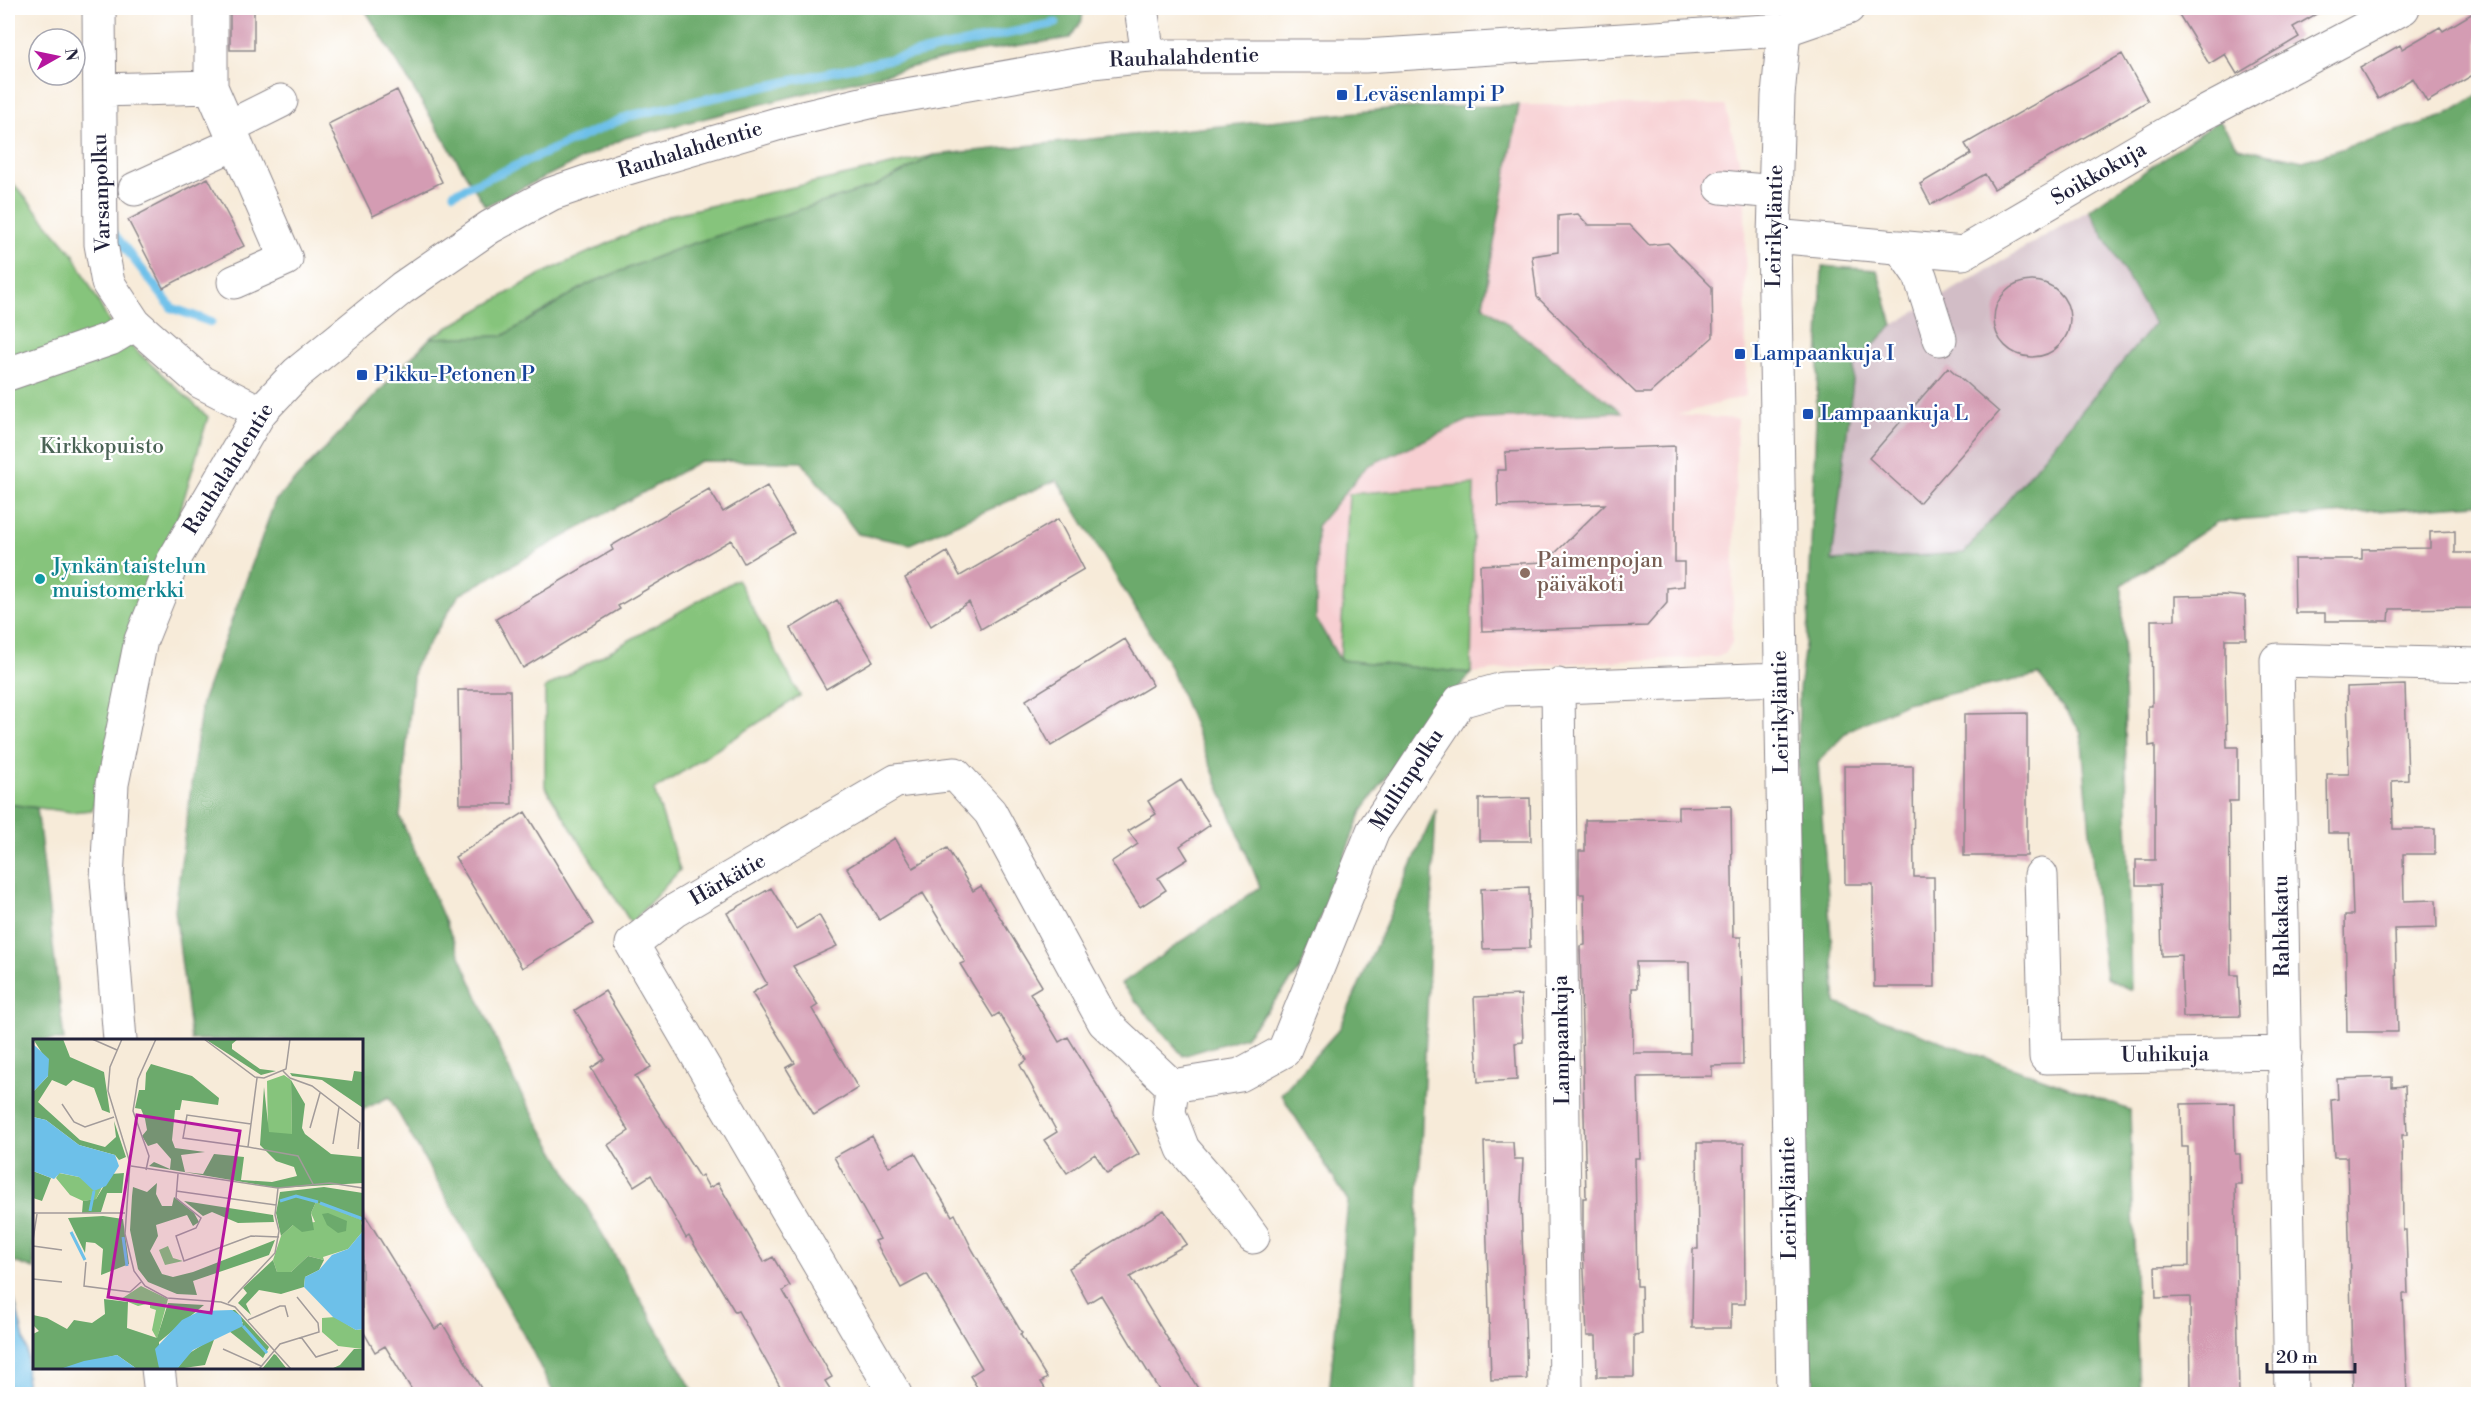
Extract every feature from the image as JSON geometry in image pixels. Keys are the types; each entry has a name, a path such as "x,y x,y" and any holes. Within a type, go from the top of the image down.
{"street":[{"name":"Varsanpolku","path":"99,8 101,244 108,283 135,324 201,382 260,412"},
{"path":"211,8 211,87 286,259 234,282"},
{"path":"1141,8 1148,56"},
{"name":"Rauhalahdentie","path":"120,1039 107,879 112,784 141,640 172,563 260,412 297,373 402,288 490,227 551,194 621,170 777,124 878,100 1092,62 1148,56 1365,56 1784,30 1848,8"},
{"name":"Soikkokuja","path":"1774,236 1963,253 2178,127 2403,8"},
{"name":"Leirikyläntie","path":"1784,30 1778,96 1774,236 1793,1395"},
{"path":"100,90 211,87"},
{"path":"135,189 232,135 281,101"},
{"path":"1721,187 1775,192"},
{"path":"1900,247 1920,276 1940,339"},
{"path":"8,374 110,339 135,324"},
{"name":"Rahkakatu","path":"2291,1395 2277,660 2478,665"},
{"name":"Mullinpolku","path":"1172,1086 1240,1075 1284,1051 1373,831 1460,701 1503,689 1558,685 1780,679"},
{"name":"Lampaankuja","path":"1558,685 1566,1395"},
{"name":"Härkätie","path":"895,1395 632,944 674,911 896,781 955,774 990,812 1104,1022 1172,1086"},
{"name":"Uuhikuja","path":"2041,875 2046,1057 2285,1053"},
{"path":"1172,1086 1169,1113 1183,1149 1221,1193 1253,1237"},
{"path":"158,1369 161,1395"}],"shaded area":[{"path":"1519,105 1725,105 1745,184 1746,396 1677,415 1737,419 1732,642 1726,653 1717,657 1546,664 1471,673 1340,660 1316,619 1317,526 1367,466 1469,420 1621,412 1483,305"},
{"path":"2089,210 2154,324 1964,553 1832,561 1855,364 1893,325"}],"green space":[{"path":"364,8 1083,8 1082,20 1070,38 969,53 625,138 485,206"},
{"path":"2478,95 2478,504 2217,522 2122,585 2131,990 2106,978 2097,911 2081,732 2039,675 1906,703 1849,730 1818,762 1836,1003 2130,1110 2139,1394 1804,1394 1797,855 1799,689 1808,622 1822,266 1877,270 1893,325 1855,364 1832,561 1964,553 2154,324 2089,210 2219,120 2238,147 2303,161 2444,116"},
{"path":"1519,105 1483,305 1622,412 1469,420 1367,466 1317,526 1316,619 1340,660 1471,673 1403,754 1362,811 1300,970 1245,1037 1183,1056 1121,984 1260,887 1169,664 1057,480 910,544 858,534 802,462 700,461 459,595 414,667 400,817 515,1083 695,1394 554,1394 522,1331 389,1097 363,1110 363,1039 191,1039 175,910 202,702 275,501 430,338 503,336 588,284 682,247 875,186 935,155 1397,108"},
{"path":"935,155 875,186 682,247 588,284 503,336 430,338 539,275 670,215"},
{"name":"Kirkkopuisto","path":"8,183 13,183 74,255 112,328 208,417 92,810 71,812 8,804"},
{"path":"1474,484 1471,673 1340,660 1349,494"},
{"path":"737,579 800,696 654,790 680,870 631,923 545,787 545,688"},
{"path":"8,804 37,808 64,1039 33,1039 33,1269 8,1260"},
{"path":"1436,809 1416,1259 1416,1394 1329,1394 1348,1201 1281,1094 1340,1028"}],"water":[{"path":"8,1274 27,1351 26,1394 8,1394"}],"building":[{"path":"230,8 254,8 254,50 230,50"},
{"path":"2175,8 2327,8 2293,27 2299,37 2237,74 2225,54 2209,64"},
{"path":"2478,10 2478,72 2427,102 2413,78 2378,99 2360,68 2400,45 2402,49 2440,27 2443,31"},
{"path":"2122,54 2148,101 1994,189 1985,174 1931,205 1920,184 1971,154 1965,144"},
{"path":"397,90 442,182 373,216 328,124"},
{"path":"208,178 244,246 163,288 128,220"},
{"path":"1578,214 1588,225 1630,225 1649,245 1668,243 1712,287 1713,337 1650,393 1636,393 1537,297 1532,256 1558,252 1558,216"},
{"path":"2032,281 2046,284 2059,292 2067,305 2070,319 2067,333 2059,346 2046,354 2032,357 2018,354 2005,346 1997,333 1994,319 1997,305 2005,292 2018,284"},
{"path":"1948,367 1999,412 1919,503 1869,458"},
{"path":"1675,446 1675,562 1684,562 1684,586 1667,588 1667,603 1647,626 1482,631 1480,565 1546,562 1605,504 1498,506 1497,470 1506,470 1505,452"},
{"path":"767,486 794,533 744,563 731,540 618,606 620,609 523,668 496,619 613,550 611,546 709,489 723,512"},
{"path":"1058,519 1084,569 981,629 969,602 931,626 905,578 947,552 960,576"},
{"path":"2455,531 2455,553 2478,553 2478,608 2390,609 2389,621 2325,621 2325,613 2295,613 2294,559 2362,559 2362,549 2430,548 2430,532"},
{"path":"2175,596 2245,597 2246,639 2225,639 2227,747 2238,747 2238,801 2229,801 2231,975 2238,975 2240,1016 2183,1017 2181,955 2162,956 2160,885 2136,885 2136,860 2155,860 2155,745 2149,746 2148,706 2152,706 2151,620 2175,620"},
{"path":"837,600 873,661 826,689 791,628"},
{"path":"1125,639 1153,685 1051,746 1026,700"},
{"path":"2405,685 2408,780 2392,781 2393,829 2435,829 2435,854 2403,854 2404,901 2436,900 2437,928 2395,929 2398,1032 2347,1032 2345,915 2353,915 2350,833 2328,833 2327,774 2349,774 2347,687"},
{"path":"458,690 510,690 512,804 460,804"},
{"path":"2027,713 2027,856 1964,856 1964,714"},
{"path":"1844,766 1913,766 1914,877 1934,877 1935,987 1874,987 1873,884 1845,884"},
{"path":"1181,780 1210,825 1180,846 1188,859 1158,878 1166,890 1140,907 1111,862 1138,844 1128,831 1156,814 1148,801"},
{"path":"1530,798 1531,841 1479,841 1479,799"},
{"path":"1731,806 1733,937 1741,937 1743,1065 1712,1066 1712,1076 1638,1077 1640,1158 1635,1158 1637,1286 1641,1286 1642,1334 1634,1335 1634,1377 1597,1377 1596,1336 1587,1336 1583,1249 1583,1198 1586,1198 1580,946 1585,945 1584,894 1579,894 1579,851 1585,851 1585,820 1678,819 1678,807","holes":["1636,962 1689,962 1690,1053 1633,1053 1632,988 1637,988"]},
{"path":"525,812 593,924 522,968 455,857"},
{"path":"895,838 913,868 947,848 973,891 981,886 1042,986 1030,993 1059,1042 1068,1037 1139,1154 1107,1173 1095,1154 1067,1173 1044,1140 1057,1132 1020,1065 1027,1060 999,1013 993,1017 960,964 965,962 923,893 879,920 847,868"},
{"path":"1529,887 1530,948 1483,949 1481,889"},
{"path":"771,888 796,929 819,915 837,946 793,966 818,1005 812,1009 858,1088 814,1115 786,1068 795,1063 752,993 767,984 727,913"},
{"path":"605,991 651,1067 635,1076 699,1177 702,1175 709,1188 718,1183 764,1262 773,1257 790,1286 783,1291 832,1377 825,1381 834,1395 785,1395 738,1311 735,1312 689,1236 686,1238 651,1175 634,1186 608,1145 629,1131 591,1068 605,1059 575,1010"},
{"path":"1521,995 1523,1042 1515,1043 1517,1080 1478,1082 1474,997"},
{"path":"2392,1077 2392,1087 2405,1086 2407,1135 2402,1135 2403,1230 2406,1230 2408,1294 2403,1294 2407,1395 2353,1395 2347,1157 2334,1157 2331,1100 2338,1099 2337,1079"},
{"path":"2234,1103 2235,1154 2240,1154 2241,1184 2235,1184 2239,1395 2191,1395 2190,1297 2156,1298 2155,1267 2189,1266 2188,1147 2182,1147 2181,1104"},
{"path":"872,1136 889,1167 915,1153 952,1216 955,1214 972,1249 1047,1378 1041,1382 1049,1395 982,1395 970,1376 982,1368 927,1274 901,1288 875,1241 880,1239 834,1157"},
{"path":"1484,1142 1513,1142 1514,1159 1523,1159 1521,1202 1527,1379 1491,1380"},
{"path":"1697,1143 1744,1143 1745,1304 1731,1304 1731,1328 1692,1328 1693,1249 1698,1249"},
{"path":"1164,1210 1187,1244 1130,1277 1202,1395 1162,1395 1101,1295 1088,1303 1069,1268"},
{"path":"363,1212 435,1329 443,1324 485,1395 415,1395 385,1346 375,1352 363,1331"}],"waterway":[{"path":"454,193 629,116 1056,23"},
{"path":"111,230 172,308 211,322"}],"place":[{"name":"Leväsenlampi P","path":"1342,95"},
{"name":"Lampaankuja I","path":"1740,354"},
{"name":"Pikku-Petonen P","path":"362,375"},
{"name":"Lampaankuja L","path":"1808,414"},
{"name":"Paimenpojan päiväkoti","path":"1525,573"},
{"name":"Jynkän taistelun muistomerkki","path":"40,579"}]}
